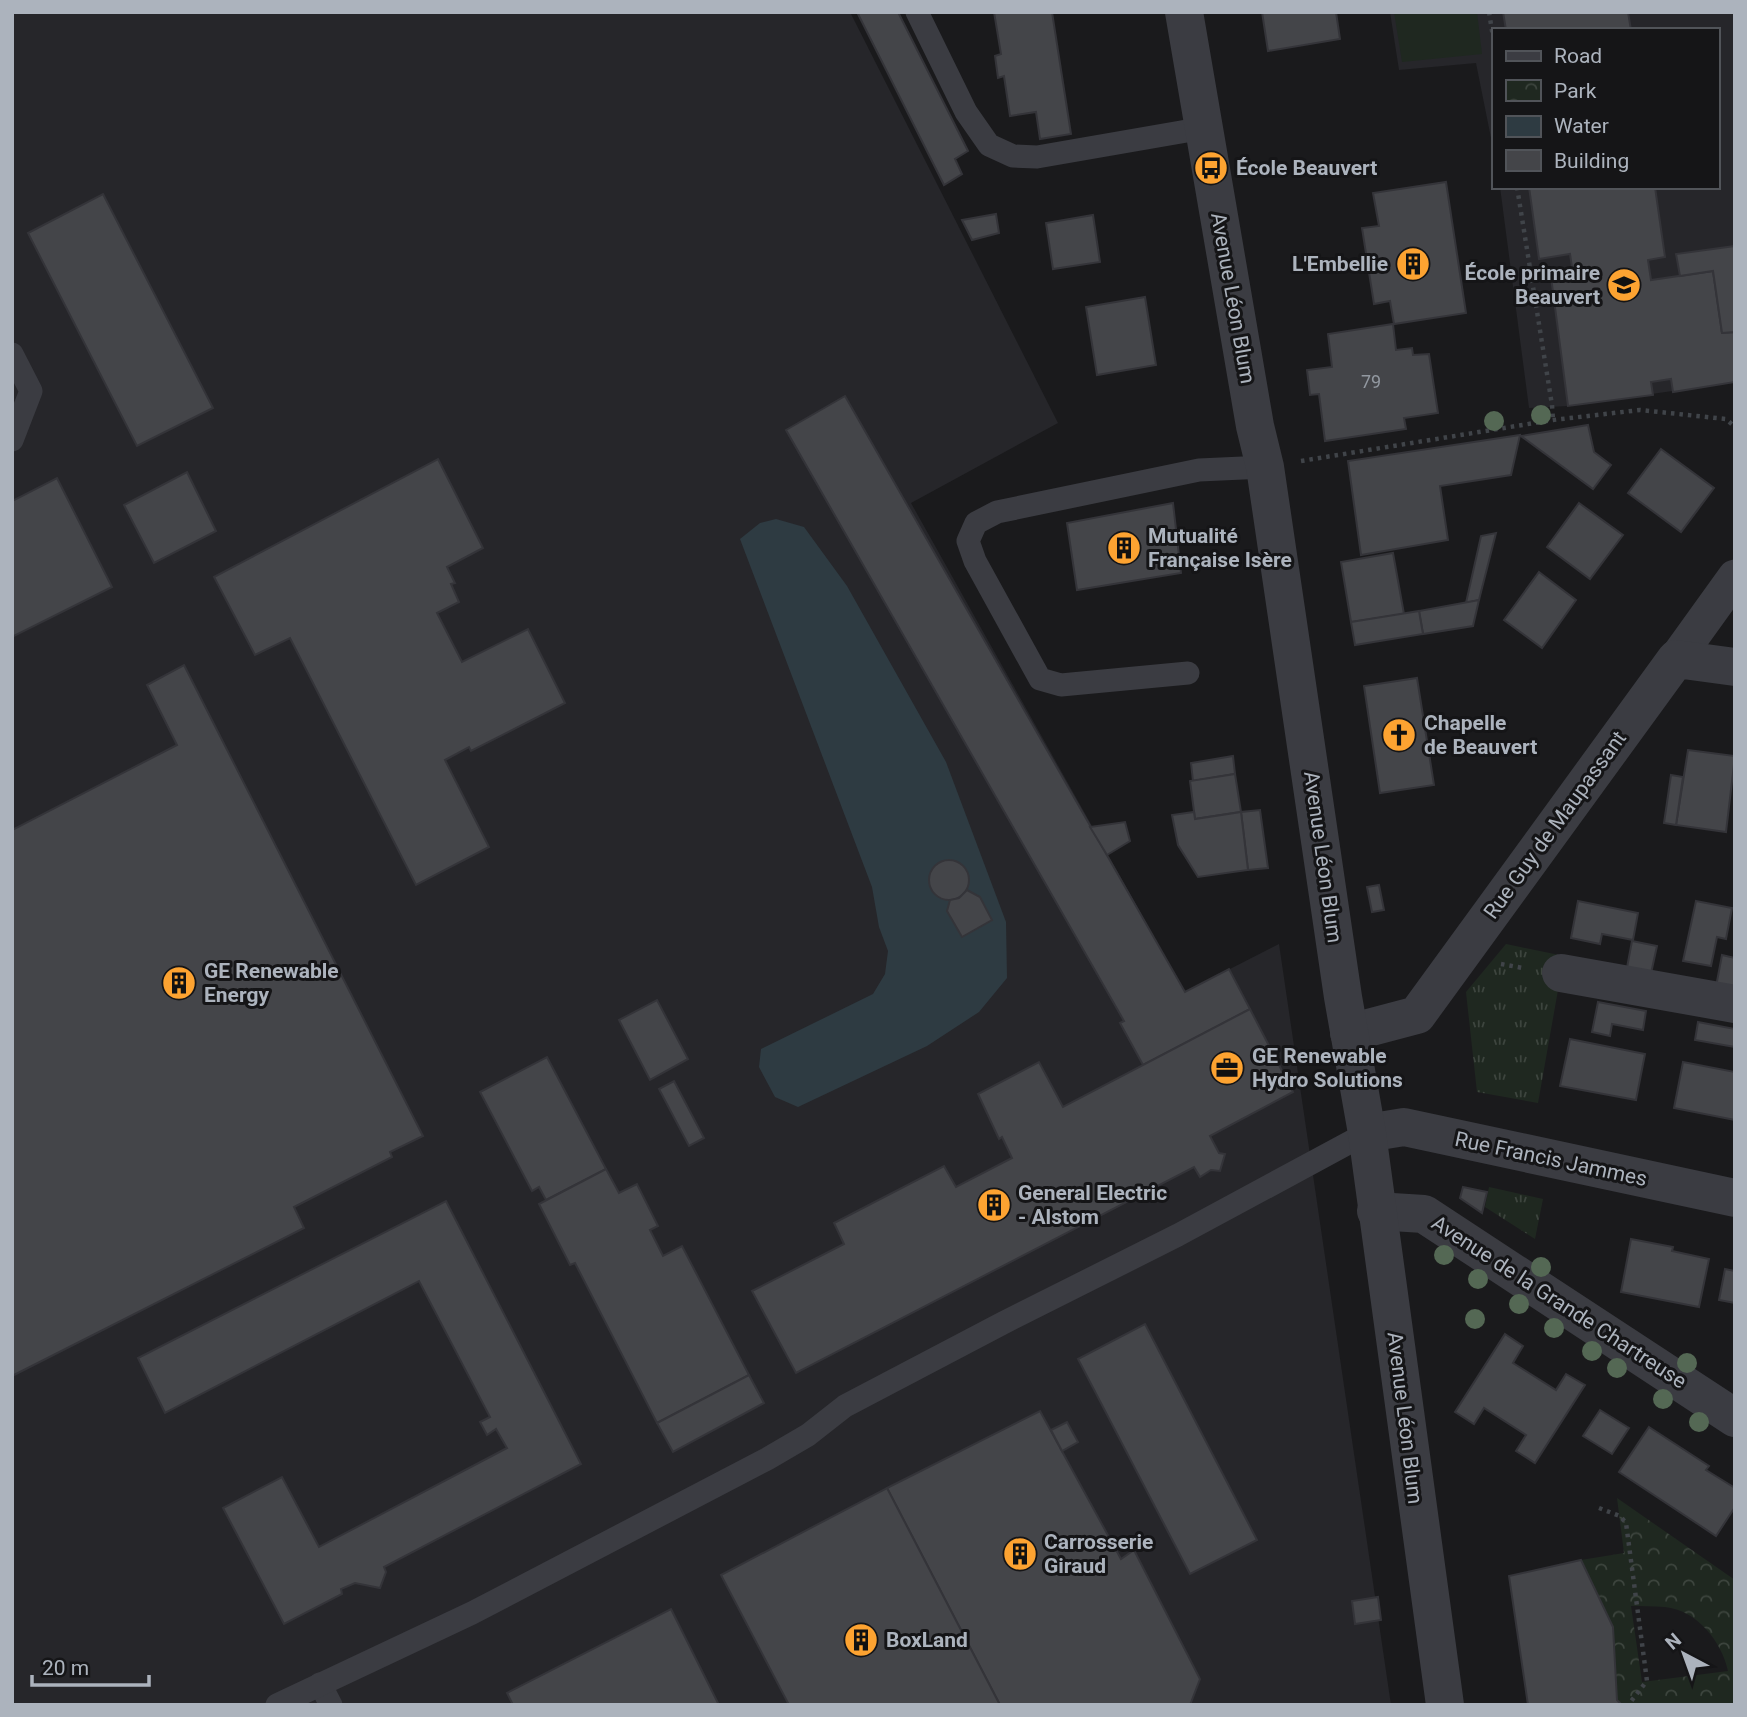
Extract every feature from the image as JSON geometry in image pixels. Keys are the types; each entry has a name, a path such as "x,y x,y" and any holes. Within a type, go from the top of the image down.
{"street":[{"name":"Avenue Léon Blum","path":"1184,12 1255,426 1265,467 1349,1033 1367,1133 1445,1705"},
{"name":"Rue Guy de Maupassant","path":"1349,1033 1417,1015 1735,578"},
{"path":"1676,659 1735,667"},
{"path":"1561,974 1735,1004"},
{"name":"Rue Francis Jammes","path":"1367,1133 1404,1127 1735,1198"},
{"name":"Avenue de la Grande Chartreuse","path":"1376,1212 1424,1214 1735,1418"}],"lane":[{"path":"917,12 966,112 989,145 1013,156 1037,157 1204,128"},
{"path":"12,354 31,391 12,440"},
{"path":"1188,673 1062,685 1040,680 975,561 968,541 976,523 997,513 1199,470 1265,467"},
{"path":"277,1705 472,1613 767,1459 808,1435 845,1406 1178,1235 1367,1133"},
{"path":"320,1684 331,1705"}],"path":[{"path":"1489,12 1492,31"},
{"path":"1517,189 1553,420"},
{"path":"1265,467 1553,420 1640,410 1726,419 1735,427"},
{"path":"1467,946 1489,962 1561,974"},
{"path":"1599,1508 1619,1516 1626,1523 1647,1681 1628,1705"}],"shaded area":[{"path":"12,12 850,12 1058,423 911,503 1185,992 1279,944 1391,1705 12,1705"},
{"name":"École primaire Beauvert","path":"1390,12 1735,12 1735,382 1568,406 1529,408 1500,189 1719,189 1719,28 1492,28 1492,143 1476,63 1399,70"}],"green space":[{"path":"1394,12 1477,12 1482,54 1402,62"},
{"path":"1506,944 1564,956 1538,1103 1477,1092 1466,992"},
{"path":"1489,1187 1543,1199 1535,1239 1485,1207"},
{"path":"1617,1498 1735,1580 1735,1705 1622,1705 1617,1700 1613,1627 1581,1560 1624,1553","holes":["1631,1606 1665,1607 1688,1614 1714,1639 1728,1671 1642,1682"]}],"water":[{"path":"776,519 804,527 847,586 946,762 1006,922 1007,978 979,1012 927,1046 798,1107 775,1097 759,1067 761,1049 873,994 885,974 888,951 879,927 872,887 740,539 760,523"}],"building":[{"path":"857,12 898,12 968,151 955,159 962,174 944,185"},
{"path":"994,12 1052,12 1071,134 1040,139 1036,112 1010,116 1004,76 998,78 995,56 1001,54"},
{"path":"1262,12 1336,12 1340,39 1268,51"},
{"path":"1503,12 1628,12 1631,28 1506,28"},
{"name":"L'Embellie","path":"1446,182 1466,313 1394,324 1390,301 1374,304 1362,228 1379,226 1373,193"},
{"path":"1529,189 1655,189 1665,257 1648,260 1651,280 1713,271 1722,333 1735,332 1735,382 1673,392 1671,379 1651,382 1653,395 1568,406 1551,277 1573,274 1570,254 1539,259"},
{"path":"103,194 213,408 137,446 28,233"},
{"path":"996,214 999,233 972,240 962,220"},
{"path":"1093,215 1100,262 1053,269 1046,223"},
{"path":"1735,246 1735,332 1722,333 1713,271 1680,276 1676,254"},
{"path":"1145,297 1156,365 1097,375 1086,307"},
{"name":"L'Embellie","path":"1393,324 1396,350 1412,348 1413,355 1429,354 1438,413 1404,418 1406,429 1325,441 1319,394 1310,395 1307,370 1332,367 1328,334"},
{"path":"845,396 1185,992 1229,969 1250,1009 1143,1065 1120,1023 1124,1021 786,430"},
{"path":"1588,425 1594,452 1611,465 1593,489 1521,436"},
{"path":"1520,435 1511,475 1440,486 1448,540 1361,555 1348,461"},
{"path":"1661,449 1714,488 1681,532 1628,493"},
{"path":"438,459 483,548 447,567 455,583 451,584 459,602 437,613 462,662 528,629 565,703 471,751 469,747 445,760 489,847 416,885 290,638 255,655 214,577"},
{"path":"187,472 216,531 154,563 124,505"},
{"path":"57,478 112,587 12,637 12,501"},
{"name":"Mutualité Française Isère","path":"1173,503 1181,573 1077,590 1067,523"},
{"path":"1579,503 1623,535 1590,579 1547,547"},
{"path":"1496,533 1479,600 1466,603 1481,536"},
{"path":"1393,553 1404,614 1351,622 1341,562"},
{"path":"1539,572 1576,600 1542,648 1504,620"},
{"path":"1479,600 1473,626 1423,634 1419,611"},
{"path":"1419,611 1423,634 1355,645 1351,622"},
{"name":"GE Renewable Energy","path":"184,665 423,1136 390,1152 392,1157 294,1207 304,1228 12,1376 12,830 177,745 147,685"},
{"name":"Chapelle de Beauvert","path":"1417,678 1434,785 1380,793 1364,686"},
{"path":"1688,750 1735,756 1726,832 1676,825"},
{"path":"1233,756 1235,774 1193,781 1191,763"},
{"path":"1235,774 1241,812 1195,819 1190,781"},
{"path":"1671,775 1683,777 1676,825 1664,823"},
{"path":"1260,810 1268,868 1248,870 1241,812"},
{"path":"1194,812 1195,819 1241,812 1248,870 1198,877 1178,845 1172,815"},
{"path":"1125,822 1130,841 1107,855 1090,827"},
{"path":"949,860 957,861 963,866 968,872 968,888 963,894 957,899 949,900 941,899 935,894 930,888 929,880 930,872 935,866 941,861"},
{"path":"1379,885 1384,910 1372,912 1367,887"},
{"path":"967,890 980,897 992,920 962,937 947,911 950,900 959,898"},
{"path":"1578,901 1638,913 1633,940 1602,934 1600,944 1571,938"},
{"path":"1696,901 1732,908 1726,939 1717,937 1711,966 1683,961"},
{"path":"1632,941 1657,946 1650,978 1626,973"},
{"path":"1722,955 1735,958 1735,995 1715,992"},
{"path":"657,1000 688,1059 650,1080 619,1020"},
{"path":"1598,1002 1646,1011 1643,1030 1612,1024 1610,1036 1592,1032"},
{"name":"General Electric - Alstom","path":"1250,1009 1293,1092 1210,1136 1219,1153 1225,1154 1220,1171 1211,1170 1200,1177 1194,1167 796,1373 752,1291 844,1244 834,1223 944,1166 956,1187 1012,1158 1002,1137 999,1139 978,1094 1039,1062 1063,1107"},
{"path":"1698,1022 1735,1029 1735,1047 1695,1040"},
{"path":"1570,1039 1645,1054 1636,1100 1560,1086"},
{"path":"547,1057 606,1169 546,1200 539,1187 532,1191 480,1092"},
{"path":"1683,1062 1735,1072 1735,1120 1674,1108"},
{"path":"674,1081 704,1138 689,1146 659,1089"},
{"path":"606,1169 619,1193 637,1184 658,1226 650,1230 663,1256 682,1246 749,1375 657,1423 575,1263 570,1265 539,1204"},
{"path":"1463,1187 1487,1192 1482,1213 1460,1198"},
{"path":"446,1201 581,1464 384,1567 386,1572 380,1588 355,1583 341,1589 342,1594 284,1624 223,1508 282,1477 319,1547 507,1448 496,1429 487,1435 480,1422 490,1417 419,1281 165,1413 138,1358"},
{"path":"1631,1239 1673,1247 1672,1251 1709,1259 1699,1307 1621,1292"},
{"path":"1725,1269 1735,1271 1735,1303 1719,1300"},
{"path":"1145,1324 1257,1540 1190,1574 1078,1359"},
{"path":"1505,1334 1523,1346 1513,1363 1556,1390 1566,1374 1585,1385 1535,1463 1516,1451 1526,1435 1484,1408 1474,1424 1455,1412"},
{"path":"749,1375 764,1403 673,1452 657,1423"},
{"path":"1600,1410 1629,1428 1612,1454 1583,1436"},
{"name":"Carrosserie Giraud","path":"1040,1411 1121,1559 1134,1550 1200,1679 1190,1705 1000,1705 887,1488"},
{"path":"1067,1422 1078,1442 1062,1451 1051,1430"},
{"path":"1649,1427 1709,1466 1706,1470 1735,1488 1735,1507 1716,1536 1619,1472"},
{"name":"BoxLand","path":"887,1488 1000,1705 789,1705 721,1575"},
{"path":"1581,1560 1613,1627 1617,1700 1622,1705 1528,1705 1509,1576"},
{"path":"1378,1597 1381,1620 1355,1624 1352,1601"},
{"path":"671,1609 719,1705 513,1705 507,1693"}],"place":[{"name":"École Beauvert","path":"1211,168"},
{"name":"L'Embellie","path":"1413,264"},
{"name":"École primaire Beauvert","path":"1624,285"},
{"name":"Mutualité Française Isère","path":"1124,548"},
{"name":"Chapelle de Beauvert","path":"1399,735"},
{"name":"GE Renewable Energy","path":"179,983"},
{"name":"GE Renewable Hydro Solutions","path":"1227,1068"},
{"name":"General Electric - Alstom","path":"994,1205"},
{"name":"Carrosserie Giraud","path":"1020,1554"},
{"name":"BoxLand","path":"861,1640"}]}
